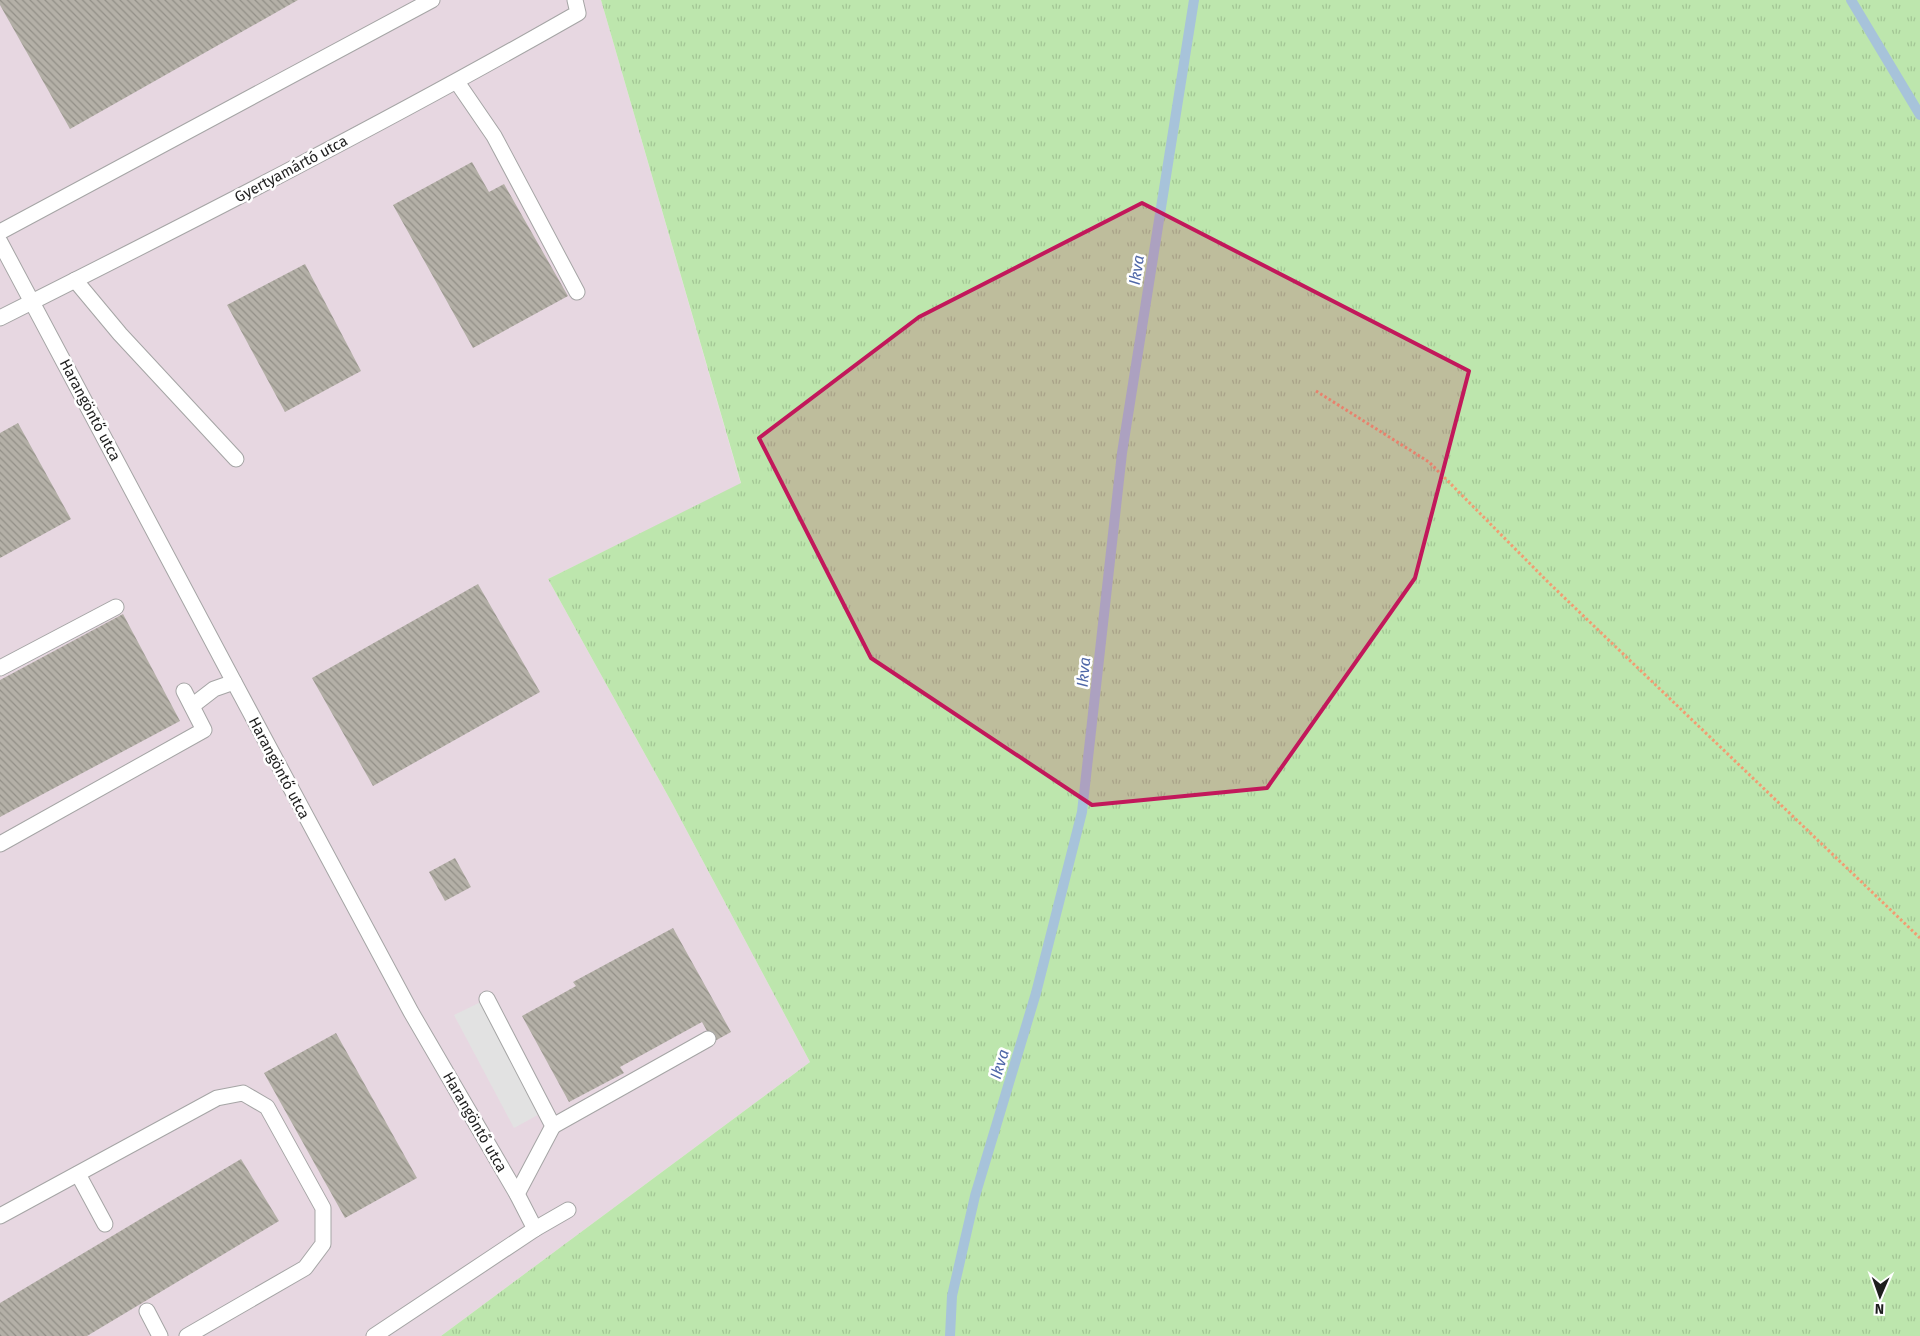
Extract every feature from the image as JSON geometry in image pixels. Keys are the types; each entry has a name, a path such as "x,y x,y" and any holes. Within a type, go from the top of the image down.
{"lane":[{"path":"0,232 432,0"},
{"name":"Gyertyamártó utca","path":"0,318 108,264 457,82 576,6"},
{"path":"457,82 494,136 577,292"},
{"name":"Harangöntő utca","path":"0,242 411,1012 517,1194 535,1229"},
{"path":"74,280 120,334 236,459"},
{"path":"0,668 116,607"},
{"path":"192,706 214,690 234,682"},
{"path":"0,844 204,730 184,691"},
{"path":"486,999 553,1126"},
{"path":"517,1194 553,1126 708,1039"},
{"path":"0,1216 218,1098 243,1093 267,1107 323,1208 323,1244 304,1268 187,1336"},
{"path":"78,1174 105,1224"},
{"path":"374,1336 535,1229 568,1210"},
{"path":"147,1311 160,1336"}],"path":[{"path":"1316,391 1430,462 1548,582 1920,938"}],"highlighted area":[{"path":"1142,203 1469,371 1415,578 1267,788 1092,805 871,658 759,438 919,317"}],"shaded area":[{"path":"0,0 601,0 741,484 548,579 672,803 810,1062 441,1336 0,1336"},
{"path":"487,999 545,1111 514,1128 454,1015"}],"green space":[{"path":"601,0 1920,0 1920,1336 441,1336 810,1062 672,803 548,579 741,483"}],"building":[{"path":"0,0 298,0 70,129 0,5"},
{"path":"472,162 489,192 504,184 568,296 473,348 393,205"},
{"path":"305,264 361,371 285,412 227,305"},
{"path":"18,423 71,519 0,558 0,433"},
{"path":"478,584 540,692 373,786 312,678"},
{"path":"123,614 180,721 0,817 0,680"},
{"path":"455,858 471,887 445,901 429,872"},
{"path":"673,928 731,1032 713,1042 702,1022 620,1067 624,1073 569,1102 522,1016 576,986 573,982"},
{"path":"336,1033 417,1178 345,1218 264,1073"},
{"path":"241,1159 279,1221 87,1336 0,1336 0,1303"}],"waterway":[{"name":"Ikva","path":"950,1336 952,1296 975,1196 1036,993 1082,812 1122,453 1194,0"},
{"path":"1851,0 1920,115"}]}
